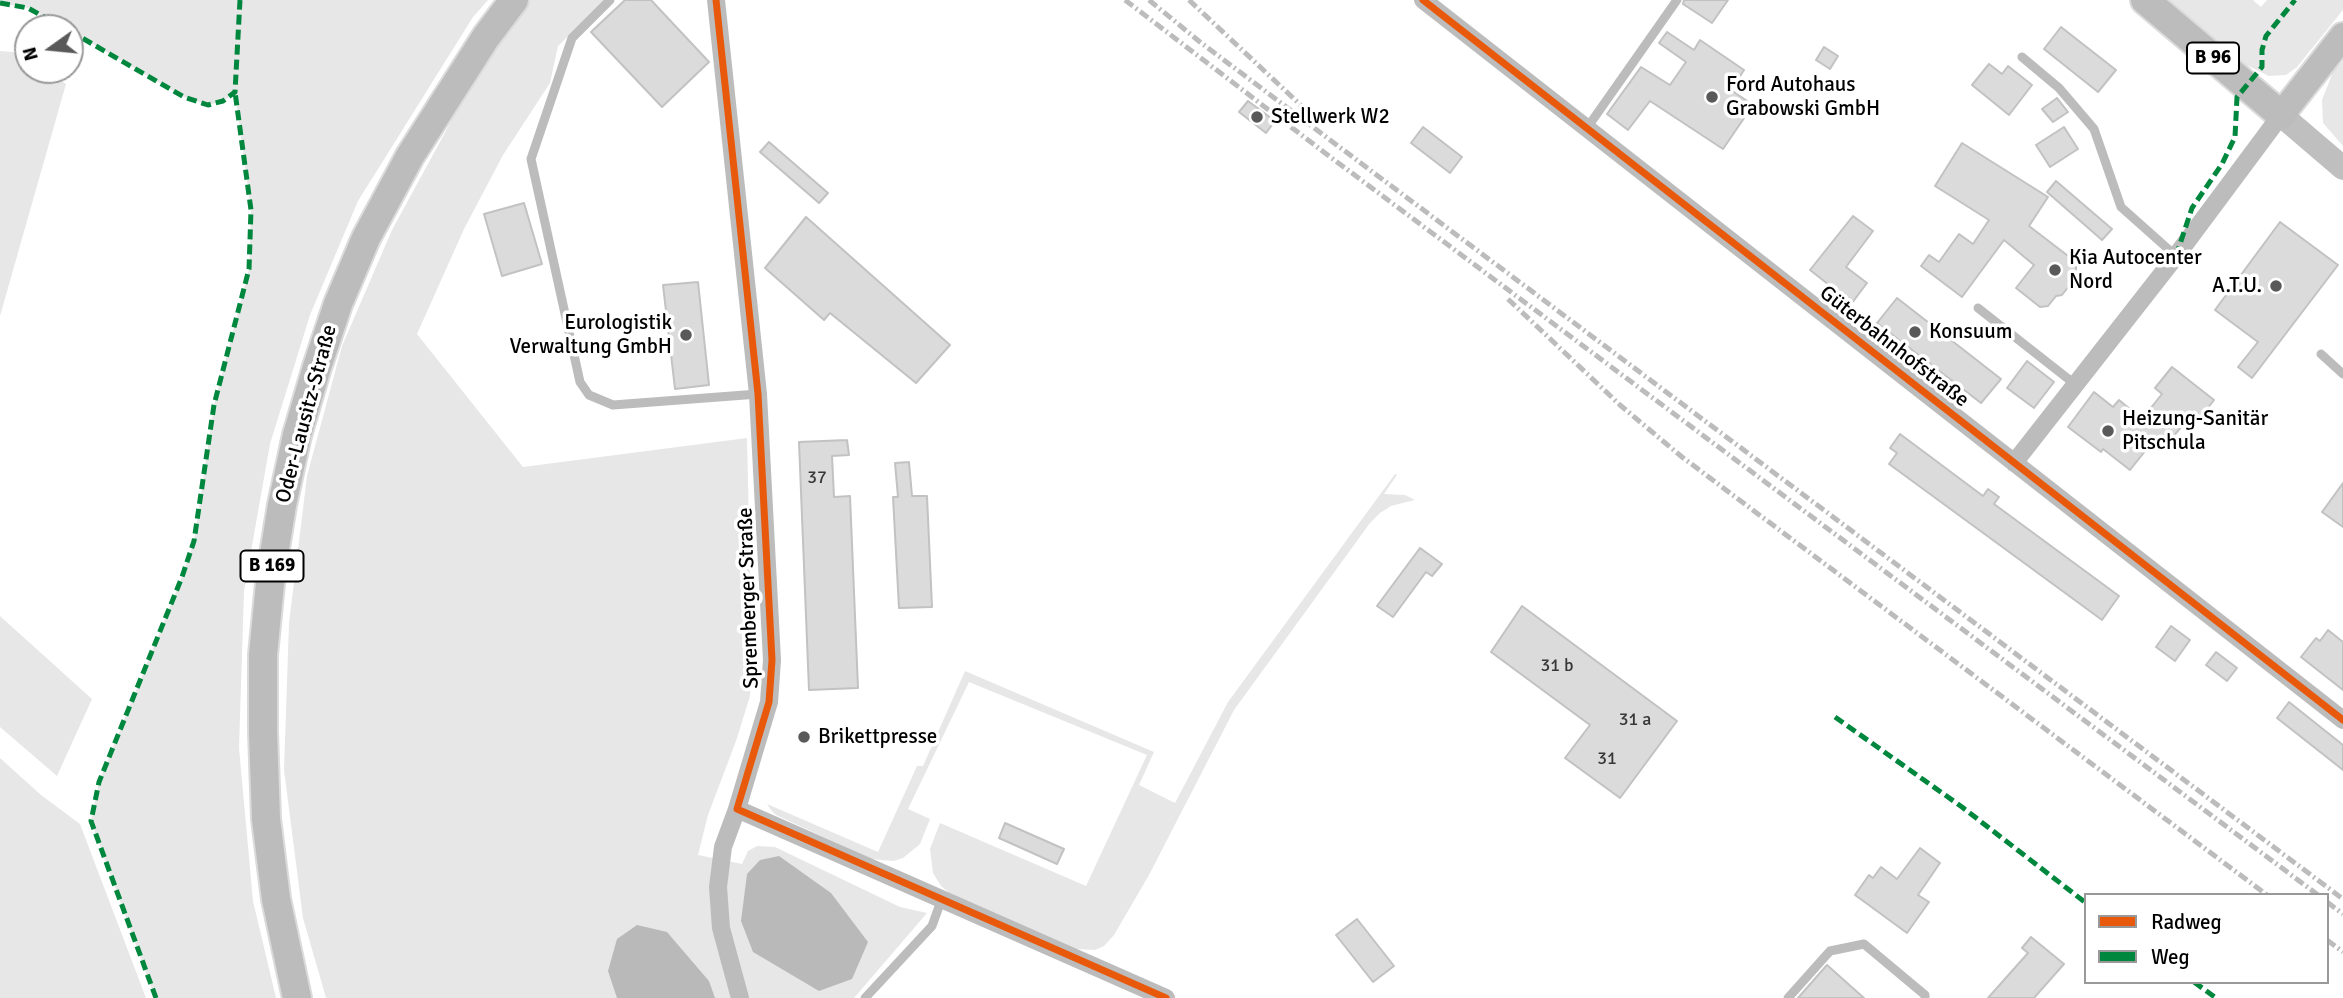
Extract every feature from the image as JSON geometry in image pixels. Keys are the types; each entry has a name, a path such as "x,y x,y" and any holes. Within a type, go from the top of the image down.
{"highway":[{"name":"Oder-Lausitz-Straße","path":"297,998 276,899 266,820 263,655 271,573 297,435 338,304 366,238 410,156 486,37 514,0"},
{"name":"B 96","path":"2145,0 2281,115"}],"main road":[{"path":"2343,36 2281,115 2343,168"}],"street":[{"name":"Spremberger Straße","path":"716,0 758,394 772,660 769,702 737,810 723,847 718,887 721,928 740,998"},
{"name":"Güterbahnhofstraße","path":"1423,0 2343,720"},
{"path":"2014,463 2176,256 2281,115"},
{"path":"737,810 1166,998"}],"lane":[{"path":"610,0 572,38 531,159 580,382 589,395 613,405 758,394"},
{"path":"1587,128 1676,0"},
{"path":"2022,57 2059,88 2094,129 2121,207 2176,256"},
{"path":"1978,308 2076,385"},
{"path":"2321,354 2343,374"},
{"path":"865,998 932,926 941,901"},
{"path":"1788,998 1830,951 1864,944 1925,995 1925,998"}],"shaded area":[{"path":"0,0 488,0 473,17 358,201 310,315 270,444 244,591 239,748 253,901 276,998 155,998 91,821 99,782 194,541 214,405 249,269 251,210 235,93 223,101 208,105 184,97 84,39 84,14 39,14 28,8 0,3"},
{"path":"530,0 605,0 558,46 550,83 503,155 464,229 417,334 523,467 747,438 752,656 750,696 708,815 698,855 742,864 748,851 757,846 775,847 900,907 927,913 854,998 326,998 303,918 284,770 289,623 307,476 342,346 392,230 472,83"},
{"path":"2165,0 2253,0 2261,7 2267,0 2343,0 2343,10 2297,67 2286,75 2269,76 2244,64"},
{"path":"0,51 14,53 14,84 66,84 0,316"},
{"path":"2343,61 2343,146 2323,123 2322,100 2333,72"},
{"path":"1395,474 1397,475 1384,494 1405,495 1415,500 1391,506 1370,523 1234,710 1149,875 1114,935 1104,946 1095,950 1076,949 954,897 941,886 933,873 930,849 940,823 1086,886 1147,755 969,682 908,809 930,819 920,844 903,858 893,861 871,859 776,815 767,804 878,852 917,766 923,766 965,671 1154,752 1139,785 1175,803 1228,702"},
{"path":"0,616 92,699 57,776 0,727"},
{"path":"0,758 41,795 80,824 146,998 0,998"},
{"path":"779,856 831,893 868,942 852,979 819,991 753,952 741,921 747,874 760,860"},
{"path":"637,925 667,932 709,981 715,998 617,998 608,971 617,939"}],"building":[{"path":"625,0 651,0 709,62 662,107 591,32"},
{"path":"1684,0 1728,0 1712,23 1683,4"},
{"path":"2061,27 2116,70 2098,92 2044,49"},
{"path":"1667,32 1694,50 1700,40 1744,70 1731,90 1753,105 1723,149 1650,101 1628,130 1607,114 1641,67 1670,85 1686,62 1659,43"},
{"path":"1824,47 1838,56 1830,69 1816,60"},
{"path":"1989,64 2002,74 2008,66 2032,85 2009,115 1972,85"},
{"path":"2057,98 2068,112 2053,122 2042,109"},
{"name":"Stellwerk W2","path":"1248,101 1275,121 1266,133 1239,112"},
{"path":"1423,127 1462,157 1450,173 1411,143"},
{"path":"2064,127 2078,149 2050,167 2036,145"},
{"path":"769,142 828,193 819,203 760,152"},
{"path":"1962,143 2048,197 2029,226 2076,262 2076,270 2062,295 2056,296 2048,306 2040,307 2016,288 2034,265 2004,240 1962,297 1921,266 1929,255 1939,262 1959,234 1973,244 1989,220 1935,186"},
{"path":"2056,181 2112,229 2102,240 2047,192"},
{"path":"524,203 542,264 502,276 484,214"},
{"path":"1853,216 1873,231 1846,267 1867,283 1852,303 1810,270"},
{"path":"806,217 950,345 916,383 830,313 824,320 765,268"},
{"path":"2280,222 2338,265 2252,378 2238,367 2258,342 2215,310"},
{"name":"Eurologistik Verwaltung GmbH","path":"698,282 709,385 675,389 663,285"},
{"path":"1897,298 2001,379 1981,403 1877,323"},
{"path":"2027,361 2054,382 2034,408 2007,388"},
{"path":"2172,367 2214,400 2197,422 2190,416 2164,448 2154,440 2130,470 2068,427 2094,392 2113,407 2119,400 2142,419 2162,394 2155,388"},
{"path":"1900,434 1983,496 1988,489 1999,497 1994,504 2119,596 2102,620 1889,464 1897,453 1890,448"},
{"path":"847,440 849,455 832,456 834,497 850,496 858,688 809,690 799,442"},
{"path":"909,462 912,496 927,496 932,607 899,608 893,497 898,497 895,463"},
{"path":"2343,483 2343,527 2322,512"},
{"path":"1420,548 1442,564 1432,576 1426,572 1393,617 1377,606"},
{"path":"1522,606 1677,721 1620,798 1565,758 1590,725 1491,652"},
{"path":"2171,626 2190,640 2175,661 2156,647"},
{"path":"2328,630 2343,642 2343,690 2301,657 2316,638 2320,641"},
{"path":"2216,652 2237,668 2227,681 2206,665"},
{"path":"2289,702 2343,745 2343,770 2277,718"},
{"path":"1005,823 1064,849 1057,864 999,838"},
{"path":"1920,848 1940,863 1918,895 1929,902 1907,933 1855,895 1869,875 1873,878 1881,867 1897,879"},
{"path":"1357,919 1394,966 1373,982 1336,935"},
{"path":"2031,937 2064,964 2034,998 1988,998 2028,953 2022,948"},
{"path":"1827,965 1864,998 1798,998"}],"railway":[{"path":"1125,0 1325,153 2315,893"},
{"path":"1149,0 1200,42 1366,167 2343,899"},
{"path":"1189,0 1308,112"},
{"path":"1508,299 1620,405 1682,457 2264,893"},
{"path":"2329,904 2343,914"},
{"path":"2329,942 2343,952"}],"marked path":[{"path":"84,39 184,97 208,105 223,101 235,92 240,0"},
{"path":"2176,256 2192,208 2222,164 2235,137 2237,97 2262,67 2262,50 2266,36 2295,0"},
{"path":"0,3 28,8 39,14"},
{"path":"156,998 91,821 99,782 194,541 214,405 249,269 251,210 235,92"},
{"path":"1835,717 1962,807 2084,901"},
{"path":"2197,984 2216,998"}],"cycle path":[{"path":"716,0 758,394 772,660 769,702 737,809 1166,998"},
{"path":"1423,0 2343,720"}],"place":[{"name":"Ford Autohaus Grabowski GmbH","path":"1712,97"},
{"name":"Stellwerk W2","path":"1257,117"},
{"name":"Kia Autocenter Nord","path":"2055,270"},
{"name":"A.T.U.","path":"2276,286"},
{"name":"Konsuum","path":"1915,332"},
{"name":"Eurologistik Verwaltung GmbH","path":"686,335"},
{"name":"Heizung-Sanitär Pitschula","path":"2108,431"},
{"name":"Brikettpresse","path":"804,737"}]}
